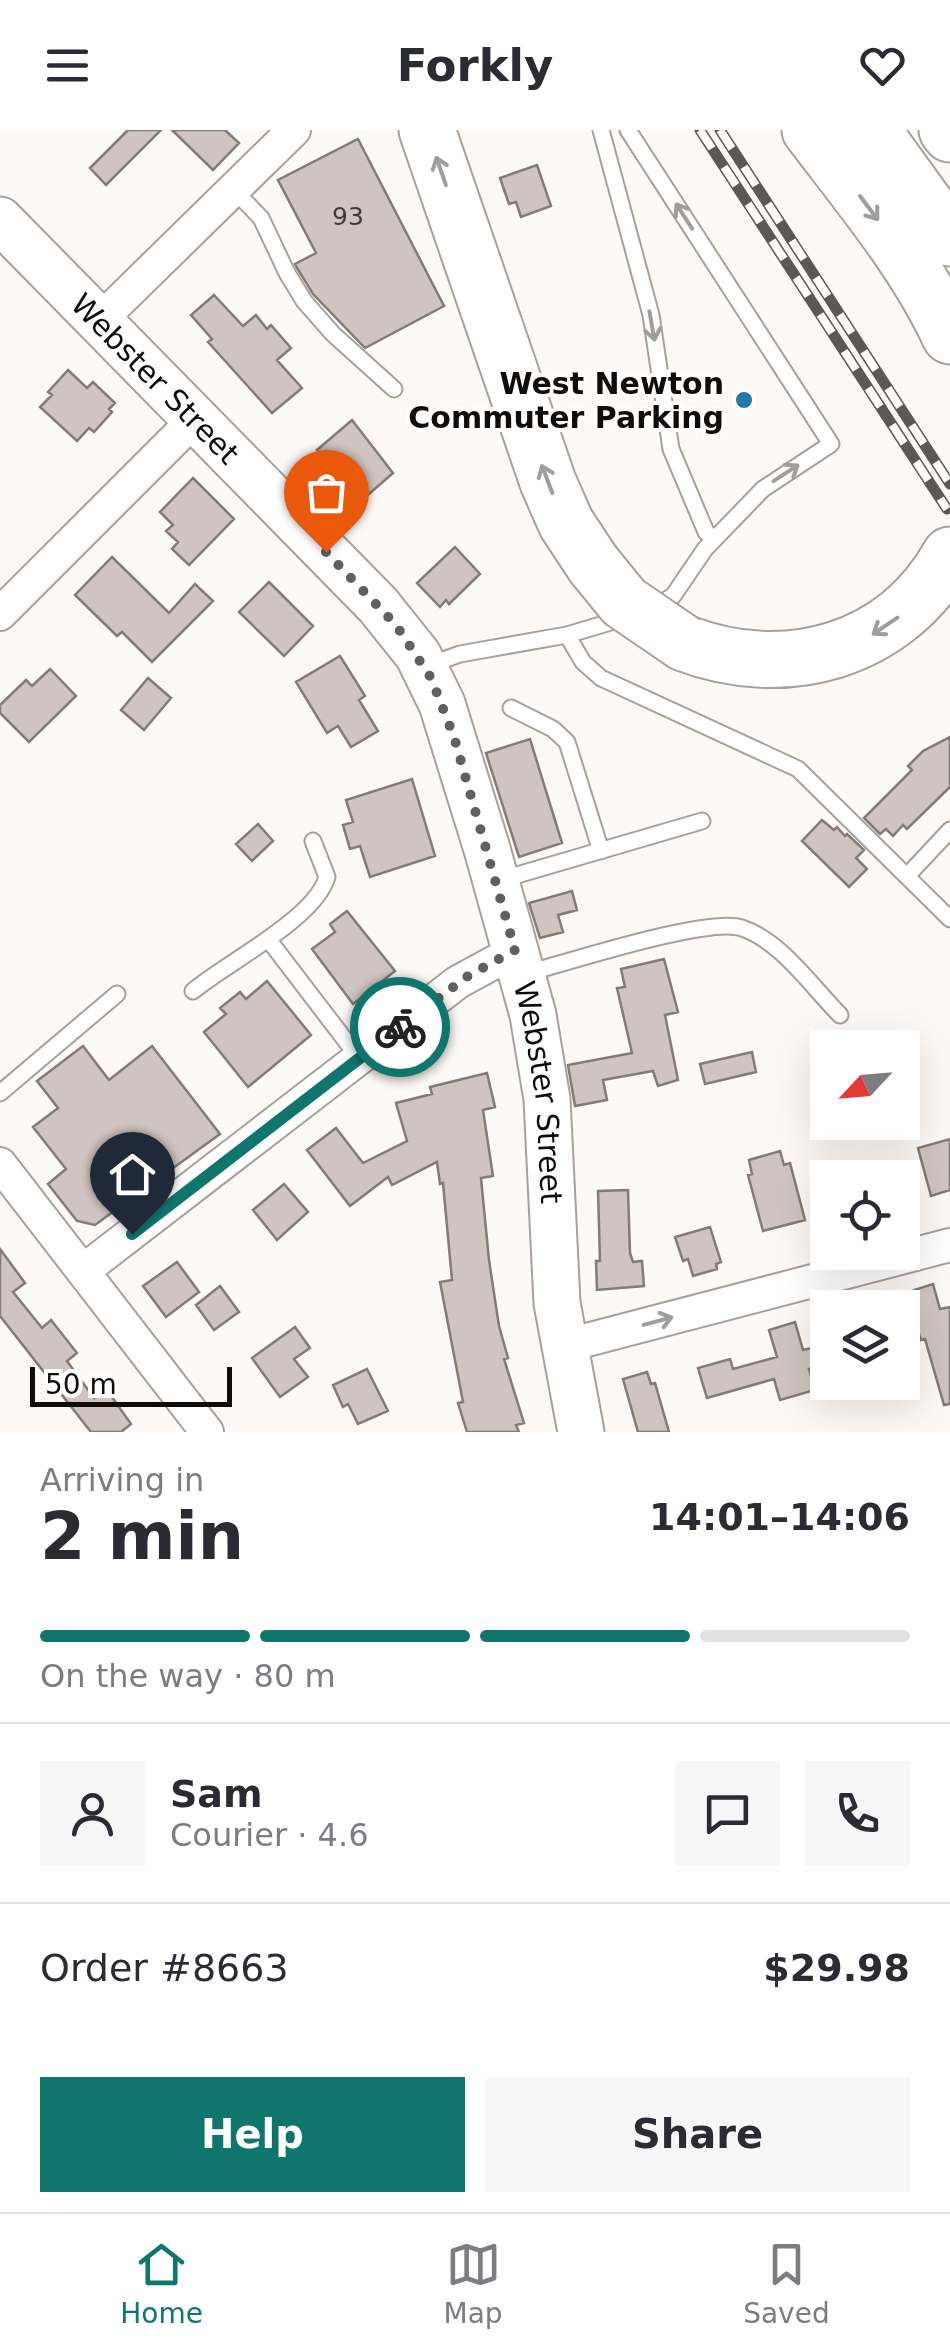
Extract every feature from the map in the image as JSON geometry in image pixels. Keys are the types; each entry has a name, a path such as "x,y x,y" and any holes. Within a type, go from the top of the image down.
{"highway":[{"path":"427,130 548,482 566,523 592,564 633,610 684,643 718,655 755,662 780,661 826,653 871,635 910,607 950,555"},
{"path":"810,130 901,252 950,336"},
{"path":"872,130 950,238"}],"street":[{"path":"99,321 294,130"},
{"name":"Webster Street","path":"0,220 378,605 404,634 425,667 454,737 518,962 545,1077 554,1280 581,1432"},
{"path":"0,614 195,419"},
{"path":"83,1271 468,976 518,962"},
{"path":"0,1164 207,1432"},
{"path":"564,1346 950,1244"}],"lane":[{"path":"600,130 650,315 671,449 706,532 714,539"},
{"path":"425,667 460,654 566,635 667,602 714,539 773,481 831,444 628,130"},
{"path":"234,190 261,218 304,300 333,334 394,389"},
{"path":"566,635 588,668 609,683 798,769 950,919"},
{"path":"511,708 553,729 567,742 602,850"},
{"path":"496,881 702,821"},
{"path":"907,876 950,830"},
{"path":"193,991 268,939 326,883 313,841"},
{"path":"518,962 728,925 767,942 840,1016"},
{"path":"268,939 359,1058"},
{"path":"0,1094 118,994"}],"building":[{"path":"128,130 161,130 106,185 90,168"},
{"path":"172,130 225,130 239,143 213,170"},
{"path":"358,139 444,306 365,348 313,294 297,268 295,264 316,253 278,180"},
{"path":"537,165 551,206 521,217 516,202 509,204 500,178"},
{"path":"214,295 243,326 256,315 267,329 271,325 291,348 277,360 302,388 272,413 208,342 212,339 191,315"},
{"path":"68,370 87,388 93,382 115,403 94,432 89,428 77,441 40,407"},
{"path":"352,420 393,473 353,508 330,481 338,474 317,450"},
{"path":"193,478 234,519 189,565 172,549 178,542 166,531 173,525 160,512"},
{"path":"455,547 480,574 449,604 446,600 440,607 417,583"},
{"path":"112,557 169,613 195,584 213,601 152,662 122,632 117,636 75,595"},
{"path":"269,582 313,626 284,656 239,612"},
{"path":"340,656 365,696 359,700 378,731 351,747 338,726 327,733 296,682"},
{"path":"50,669 76,696 29,742 0,713 0,705 26,680 32,686"},
{"path":"148,678 171,698 144,730 121,710"},
{"path":"950,737 950,787 907,829 903,825 893,836 886,829 880,834 864,818 912,770 908,766 923,751"},
{"path":"530,739 562,843 519,857 486,753"},
{"path":"412,779 435,856 370,877 360,846 350,849 343,825 353,822 346,800"},
{"path":"822,820 847,834 864,850 856,858 867,869 849,887 802,841"},
{"path":"258,824 273,841 252,861 236,844"},
{"path":"572,891 577,910 558,915 563,932 540,938 529,903"},
{"path":"347,911 395,971 353,1004 312,949 335,932 330,924"},
{"path":"664,959 678,1012 665,1015 678,1080 658,1086 653,1071 603,1080 607,1100 575,1106 568,1065 632,1053 617,988 625,987 621,969"},
{"path":"267,981 311,1035 248,1087 204,1032 226,1014 220,1008 240,992 246,999"},
{"path":"83,1046 109,1080 152,1046 220,1134 95,1225 77,1221 48,1184 66,1169 33,1127 58,1108 37,1081"},
{"path":"752,1052 756,1072 705,1084 700,1064"},
{"path":"487,1073 495,1107 483,1110 493,1176 481,1178 489,1260 508,1358 504,1359 524,1423 516,1425 519,1432 467,1432 458,1403 463,1402 440,1282 452,1280 443,1183 440,1184 437,1162 392,1185 388,1177 350,1206 307,1150 336,1128 363,1163 407,1141 396,1103 432,1094 430,1087"},
{"path":"950,1139 950,1190 931,1196 918,1148"},
{"path":"780,1151 784,1165 790,1163 805,1220 763,1231 748,1175 752,1174 749,1160"},
{"path":"284,1184 308,1212 277,1240 253,1210"},
{"path":"628,1190 630,1253 633,1262 642,1261 644,1286 597,1290 598,1191"},
{"path":"710,1227 721,1262 716,1264 717,1269 693,1276 675,1237"},
{"path":"0,1249 25,1283 13,1292 42,1328 51,1320 77,1353 67,1361 94,1398 107,1390 131,1424 121,1432 91,1432 0,1316"},
{"path":"177,1262 199,1292 166,1317 143,1286"},
{"path":"933,1284 940,1309 950,1307 950,1404 944,1405 925,1339 921,1340 920,1290 914,1290"},
{"path":"220,1286 239,1312 214,1330 196,1305"},
{"path":"795,1322 803,1350 810,1348 810,1391 780,1400 774,1379 707,1398 698,1368 730,1359 733,1369 777,1357 769,1330"},
{"path":"295,1327 310,1348 294,1359 308,1377 280,1397 252,1358"},
{"path":"367,1369 388,1411 358,1424 348,1404 343,1407 333,1385"},
{"path":"647,1372 651,1384 655,1383 669,1432 638,1432 623,1379"}],"railway":[{"path":"700,130 947,509"},
{"path":"720,130 950,484"}],"way so far":[{"path":"326,552 396,625 431,678 454,737 515,950 468,976 400,1027"}],"place":[{"name":"West Newton Commuter Parking","path":"744,400"}],"route":[{"path":"132,1234 400,1027"}]}
